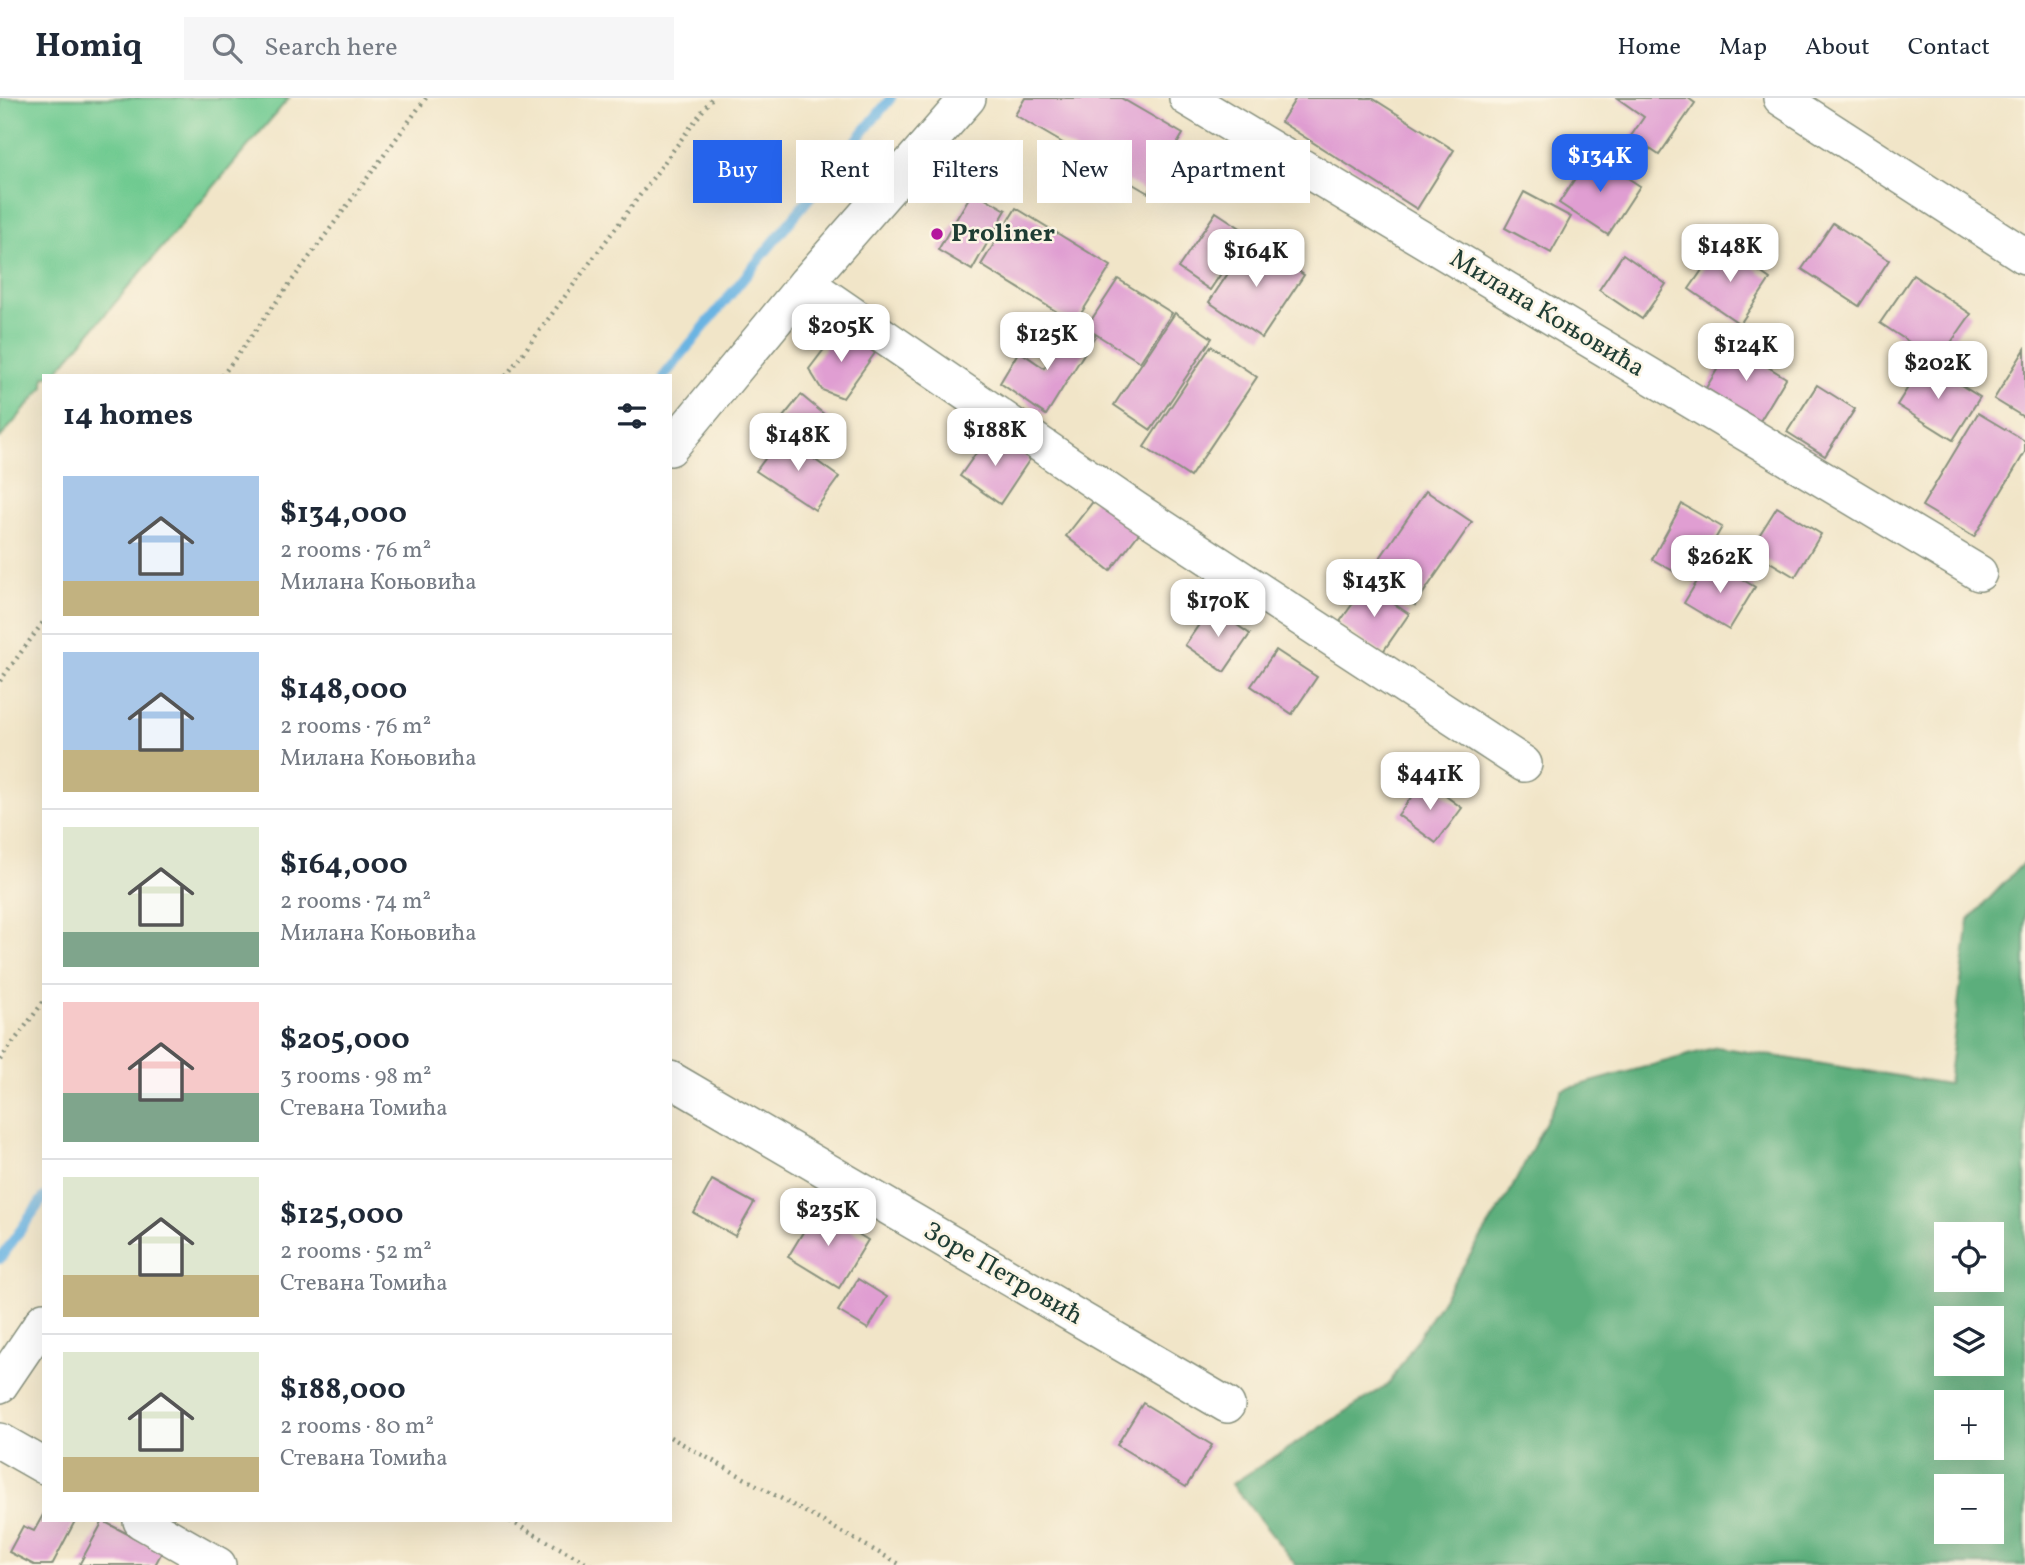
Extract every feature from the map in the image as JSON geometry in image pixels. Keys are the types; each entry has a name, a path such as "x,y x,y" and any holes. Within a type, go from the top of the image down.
{"street":[{"path":"672,446 806,283 968,98"},
{"name":"Милана Коњовића","path":"1187,98 1979,573"},
{"path":"1781,98 2025,256"},
{"path":"806,283 1136,510 1524,764"},
{"name":"Зоре Петровић","path":"672,1080 1227,1405"},
{"path":"0,1385 42,1323"},
{"path":"0,1441 42,1465"},
{"path":"143,1522 218,1565"}],"path":[{"path":"223,374 426,98"},
{"path":"507,374 712,98"},
{"path":"0,681 42,624"},
{"path":"0,1060 42,1004"},
{"path":"672,1438 901,1565"},
{"path":"512,1522 591,1565"}],"green space":[{"path":"0,98 289,98 55,374 42,374 42,389 0,438"},
{"path":"2025,861 2025,1565 1296,1565 1232,1484 1389,1384 1510,1192 1562,1090 1717,1047 1948,1084 1969,920"}],"building":[{"path":"1025,98 1121,98 1183,134 1179,140 1146,140 1146,192 1132,184 1132,140 1058,140 1015,115"},
{"path":"1296,98 1372,98 1454,150 1417,209 1281,122"},
{"path":"1617,98 1688,98 1695,103 1659,155 1631,136 1644,117"},
{"path":"1591,154 1640,186 1608,235 1559,203"},
{"path":"1524,192 1571,217 1551,253 1505,228"},
{"path":"966,203 994,203 1006,210 972,270 938,250"},
{"path":"1016,208 1111,266 1075,323 981,265"},
{"path":"1216,212 1248,233 1210,290 1178,268"},
{"path":"1833,223 1889,260 1859,306 1802,269"},
{"path":"1251,239 1304,275 1262,338 1209,302"},
{"path":"1720,244 1770,279 1740,324 1689,289"},
{"path":"1623,254 1666,284 1642,319 1599,290"},
{"path":"1913,275 1971,314 1938,361 1880,323"},
{"path":"1118,279 1172,313 1140,362 1086,328"},
{"path":"1175,313 1212,338 1151,430 1114,405"},
{"path":"841,327 875,353 843,398 822,390 809,369"},
{"path":"1072,327 1095,336 1046,415 1000,383 1019,351 1044,368"},
{"path":"1732,345 1786,378 1760,421 1706,388"},
{"path":"1211,346 1257,377 1190,477 1144,447"},
{"path":"2025,349 2025,418 1994,399"},
{"path":"1924,362 1980,397 1953,440 1897,405"},
{"path":"1817,385 1855,409 1825,456 1787,432"},
{"path":"801,395 842,429 818,457 778,423"},
{"path":"1978,413 2025,441 2025,452 1974,537 1922,506"},
{"path":"991,432 1030,459 1000,504 960,476"},
{"path":"782,436 839,477 815,510 756,471"},
{"path":"1426,491 1472,522 1415,605 1369,574"},
{"path":"1099,494 1143,528 1110,571 1066,536"},
{"path":"1682,504 1722,527 1691,581 1652,559"},
{"path":"1777,507 1821,534 1795,577 1750,550"},
{"path":"1710,560 1755,587 1729,630 1684,603"},
{"path":"1366,585 1409,614 1382,653 1339,623"},
{"path":"1211,607 1250,634 1224,672 1185,645"},
{"path":"1276,650 1317,677 1292,714 1251,686"},
{"path":"1424,780 1462,808 1436,843 1398,815"},
{"path":"712,1180 754,1203 735,1236 694,1213"},
{"path":"817,1209 868,1240 839,1288 788,1257"},
{"path":"858,1279 887,1297 868,1329 838,1311"},
{"path":"1143,1403 1212,1445 1186,1487 1117,1445"},
{"path":"42,1517 42,1522 74,1522 52,1565 34,1565 9,1552 23,1526 34,1531"},
{"path":"102,1522 162,1552 155,1565 79,1565"}],"waterway":[{"path":"666,374 891,98"},
{"path":"0,1259 42,1200"}],"place":[{"name":"Proliner","path":"937,234"}]}
